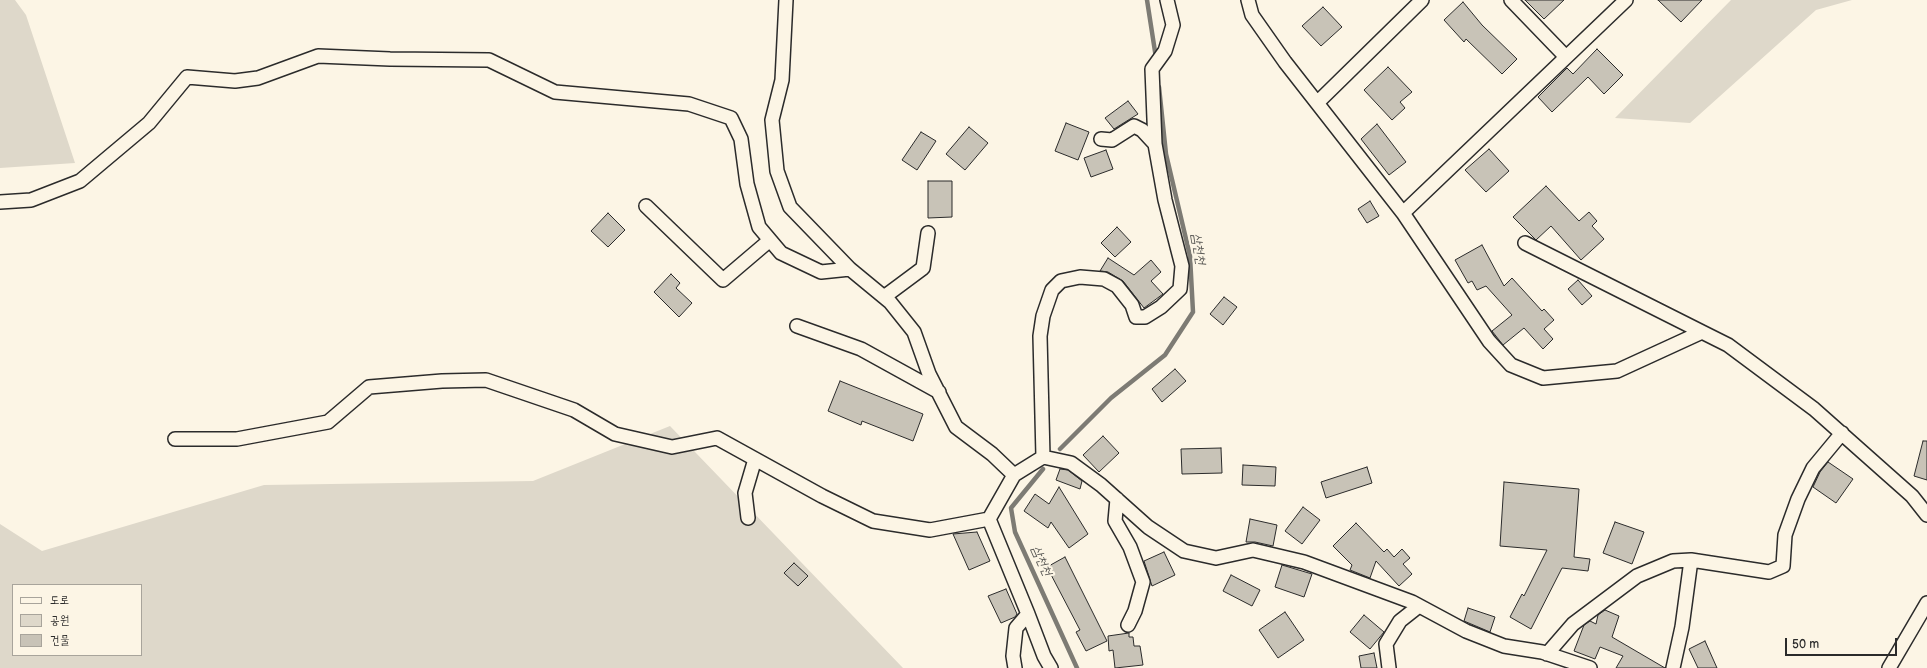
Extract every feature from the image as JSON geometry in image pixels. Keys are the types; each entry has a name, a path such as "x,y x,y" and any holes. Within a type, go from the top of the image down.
{"street":[{"path":"786,0 782,80 772,120 777,171 790,207 850,269 884,298 914,332 929,374 956,427 992,454 1014,475"},
{"path":"1043,457 1040,336 1043,316 1052,290 1061,281 1080,277 1104,279 1117,286 1132,305 1136,318 1145,317 1156,310 1180,289 1182,266 1165,200 1155,144 1152,69 1164,53 1172,25 1167,0"},
{"path":"1248,0 1252,15 1285,62 1403,213 1489,341 1511,365 1544,378 1617,371 1702,332"},
{"path":"1317,103 1422,0"},
{"path":"1511,0 1566,57"},
{"path":"1403,213 1626,0"},
{"path":"0,202 31,200 80,181 149,123 187,77 235,81 258,78 318,56 390,59 488,60 555,92 689,104 730,118 741,140 747,184 759,228 781,253 821,272 850,269"},
{"path":"1101,139 1112,140 1134,126 1142,130 1155,144"},
{"path":"646,206 723,280 770,240"},
{"path":"884,298 923,268 928,233"},
{"path":"1525,243 1728,345 1814,409 1912,496 1927,515"},
{"path":"797,326 861,349 938,392"},
{"path":"175,439 238,439 328,422 369,387 442,381 486,380 574,410 615,434 672,447 717,438 822,496 874,521 930,530 989,519 1014,475 1043,457 1071,463 1101,485 1148,527 1184,551 1216,558 1253,550 1304,562 1419,606 1466,632 1504,646 1547,654 1590,668"},
{"path":"1547,654 1573,624 1637,576 1673,561 1691,560 1769,572 1783,566 1785,535 1798,499 1813,468 1842,433"},
{"path":"748,518 745,493 754,459"},
{"path":"1117,499 1115,521 1130,547 1143,582 1135,611 1128,625"},
{"path":"989,519 1044,656 1051,668"},
{"path":"1673,668 1682,627 1691,560"},
{"path":"1889,668 1927,602"},
{"path":"1389,668 1386,644 1400,621 1419,606"},
{"path":"1015,668 1013,656 1016,628 1028,614"}],"green space":[{"path":"0,0 15,0 26,15 75,163 0,168"},
{"path":"1731,0 1852,0 1816,10 1690,123 1615,118"},
{"path":"670,426 903,668 0,668 0,524 42,551 264,485 533,481"}],"building":[{"path":"1525,0 1564,0 1544,19"},
{"path":"1658,0 1702,0 1681,22"},
{"path":"1463,2 1482,25 1517,59 1502,74 1466,39 1464,42 1444,20"},
{"path":"1323,7 1342,27 1321,46 1302,26"},
{"path":"1597,49 1623,75 1604,94 1588,77 1552,112 1538,97 1567,68 1573,74"},
{"path":"1388,67 1412,92 1400,102 1405,108 1392,120 1364,90"},
{"path":"1128,101 1138,114 1114,129 1105,118"},
{"path":"1066,123 1089,132 1078,160 1055,151"},
{"path":"1377,124 1406,162 1389,175 1361,139"},
{"path":"969,127 988,143 965,170 946,154"},
{"path":"921,132 936,141 917,170 902,160"},
{"path":"1489,149 1509,171 1486,192 1465,170"},
{"path":"1106,150 1113,169 1091,177 1084,158"},
{"path":"928,181 952,181 952,217 928,218"},
{"path":"1546,186 1579,221 1589,212 1597,221 1592,226 1604,239 1581,260 1551,226 1536,240 1513,217"},
{"path":"1370,201 1379,216 1367,223 1358,209"},
{"path":"608,213 625,230 608,247 591,231"},
{"path":"1117,227 1131,242 1115,257 1101,243"},
{"path":"1482,245 1504,286 1512,278 1542,311 1544,309 1554,320 1544,329 1553,339 1543,349 1524,328 1503,345 1492,331 1512,315 1486,286 1477,290 1472,281 1468,283 1455,260"},
{"path":"1108,258 1134,275 1151,260 1161,272 1151,281 1163,294 1144,308 1123,281 1108,272 1100,271"},
{"path":"671,274 680,283 676,288 692,303 679,317 654,292"},
{"path":"1578,280 1592,296 1582,305 1568,289"},
{"path":"1224,297 1237,307 1223,325 1210,314"},
{"path":"1175,369 1186,381 1162,402 1152,389"},
{"path":"840,381 923,414 913,441 862,421 861,425 828,411"},
{"path":"1103,436 1119,453 1099,472 1083,455"},
{"path":"1923,441 1927,441 1927,480 1914,476"},
{"path":"1221,448 1222,473 1182,474 1181,449"},
{"path":"1828,462 1853,479 1836,503 1813,487 1820,472"},
{"path":"1243,465 1276,467 1275,486 1242,485"},
{"path":"1367,467 1372,483 1326,498 1321,482"},
{"path":"1060,469 1068,470 1082,481 1080,489 1056,480"},
{"path":"1504,482 1579,489 1574,557 1590,559 1588,571 1562,568 1531,629 1510,617 1522,594 1524,596 1547,550 1500,546"},
{"path":"1059,487 1088,534 1069,548 1051,522 1048,528 1024,511 1035,494 1049,504"},
{"path":"1303,507 1320,520 1302,544 1285,531"},
{"path":"1250,519 1277,525 1273,546 1255,542 1246,542"},
{"path":"1615,522 1644,532 1632,564 1603,553"},
{"path":"1356,523 1384,552 1387,549 1394,557 1402,549 1410,558 1403,564 1412,574 1399,586 1376,561 1370,578 1350,570 1352,565 1333,546"},
{"path":"977,532 990,561 969,570 953,534"},
{"path":"1164,552 1175,575 1152,586 1144,561"},
{"path":"1065,557 1107,641 1086,651 1076,632 1080,630 1047,567"},
{"path":"794,563 808,576 798,586 784,573"},
{"path":"1282,565 1312,574 1304,597 1275,587"},
{"path":"1231,575 1260,590 1252,606 1223,591"},
{"path":"1006,589 1017,614 1015,617 1001,623 988,596"},
{"path":"1468,608 1495,617 1490,632 1464,621"},
{"path":"1605,610 1619,616 1612,637 1665,668 1616,668 1623,656 1600,647 1595,659 1574,651 1584,625 1590,621 1596,624 1598,615"},
{"path":"1285,612 1304,640 1278,658 1259,630"},
{"path":"1364,615 1384,632 1370,649 1350,632"},
{"path":"1129,633 1129,637 1133,637 1134,646 1140,646 1143,665 1115,668 1113,650 1109,651 1108,636"},
{"path":"1705,641 1717,668 1698,668 1689,649"},
{"path":"1374,653 1377,668 1361,668 1359,656"}],"waterway":[{"name":"삼천천","path":"1147,0 1156,58"},
{"name":"삼천천","path":"1060,449 1111,398 1165,355 1193,312 1190,256 1166,154 1159,87"},
{"name":"삼천천","path":"1043,469 1011,508 1015,532 1077,668"}]}
